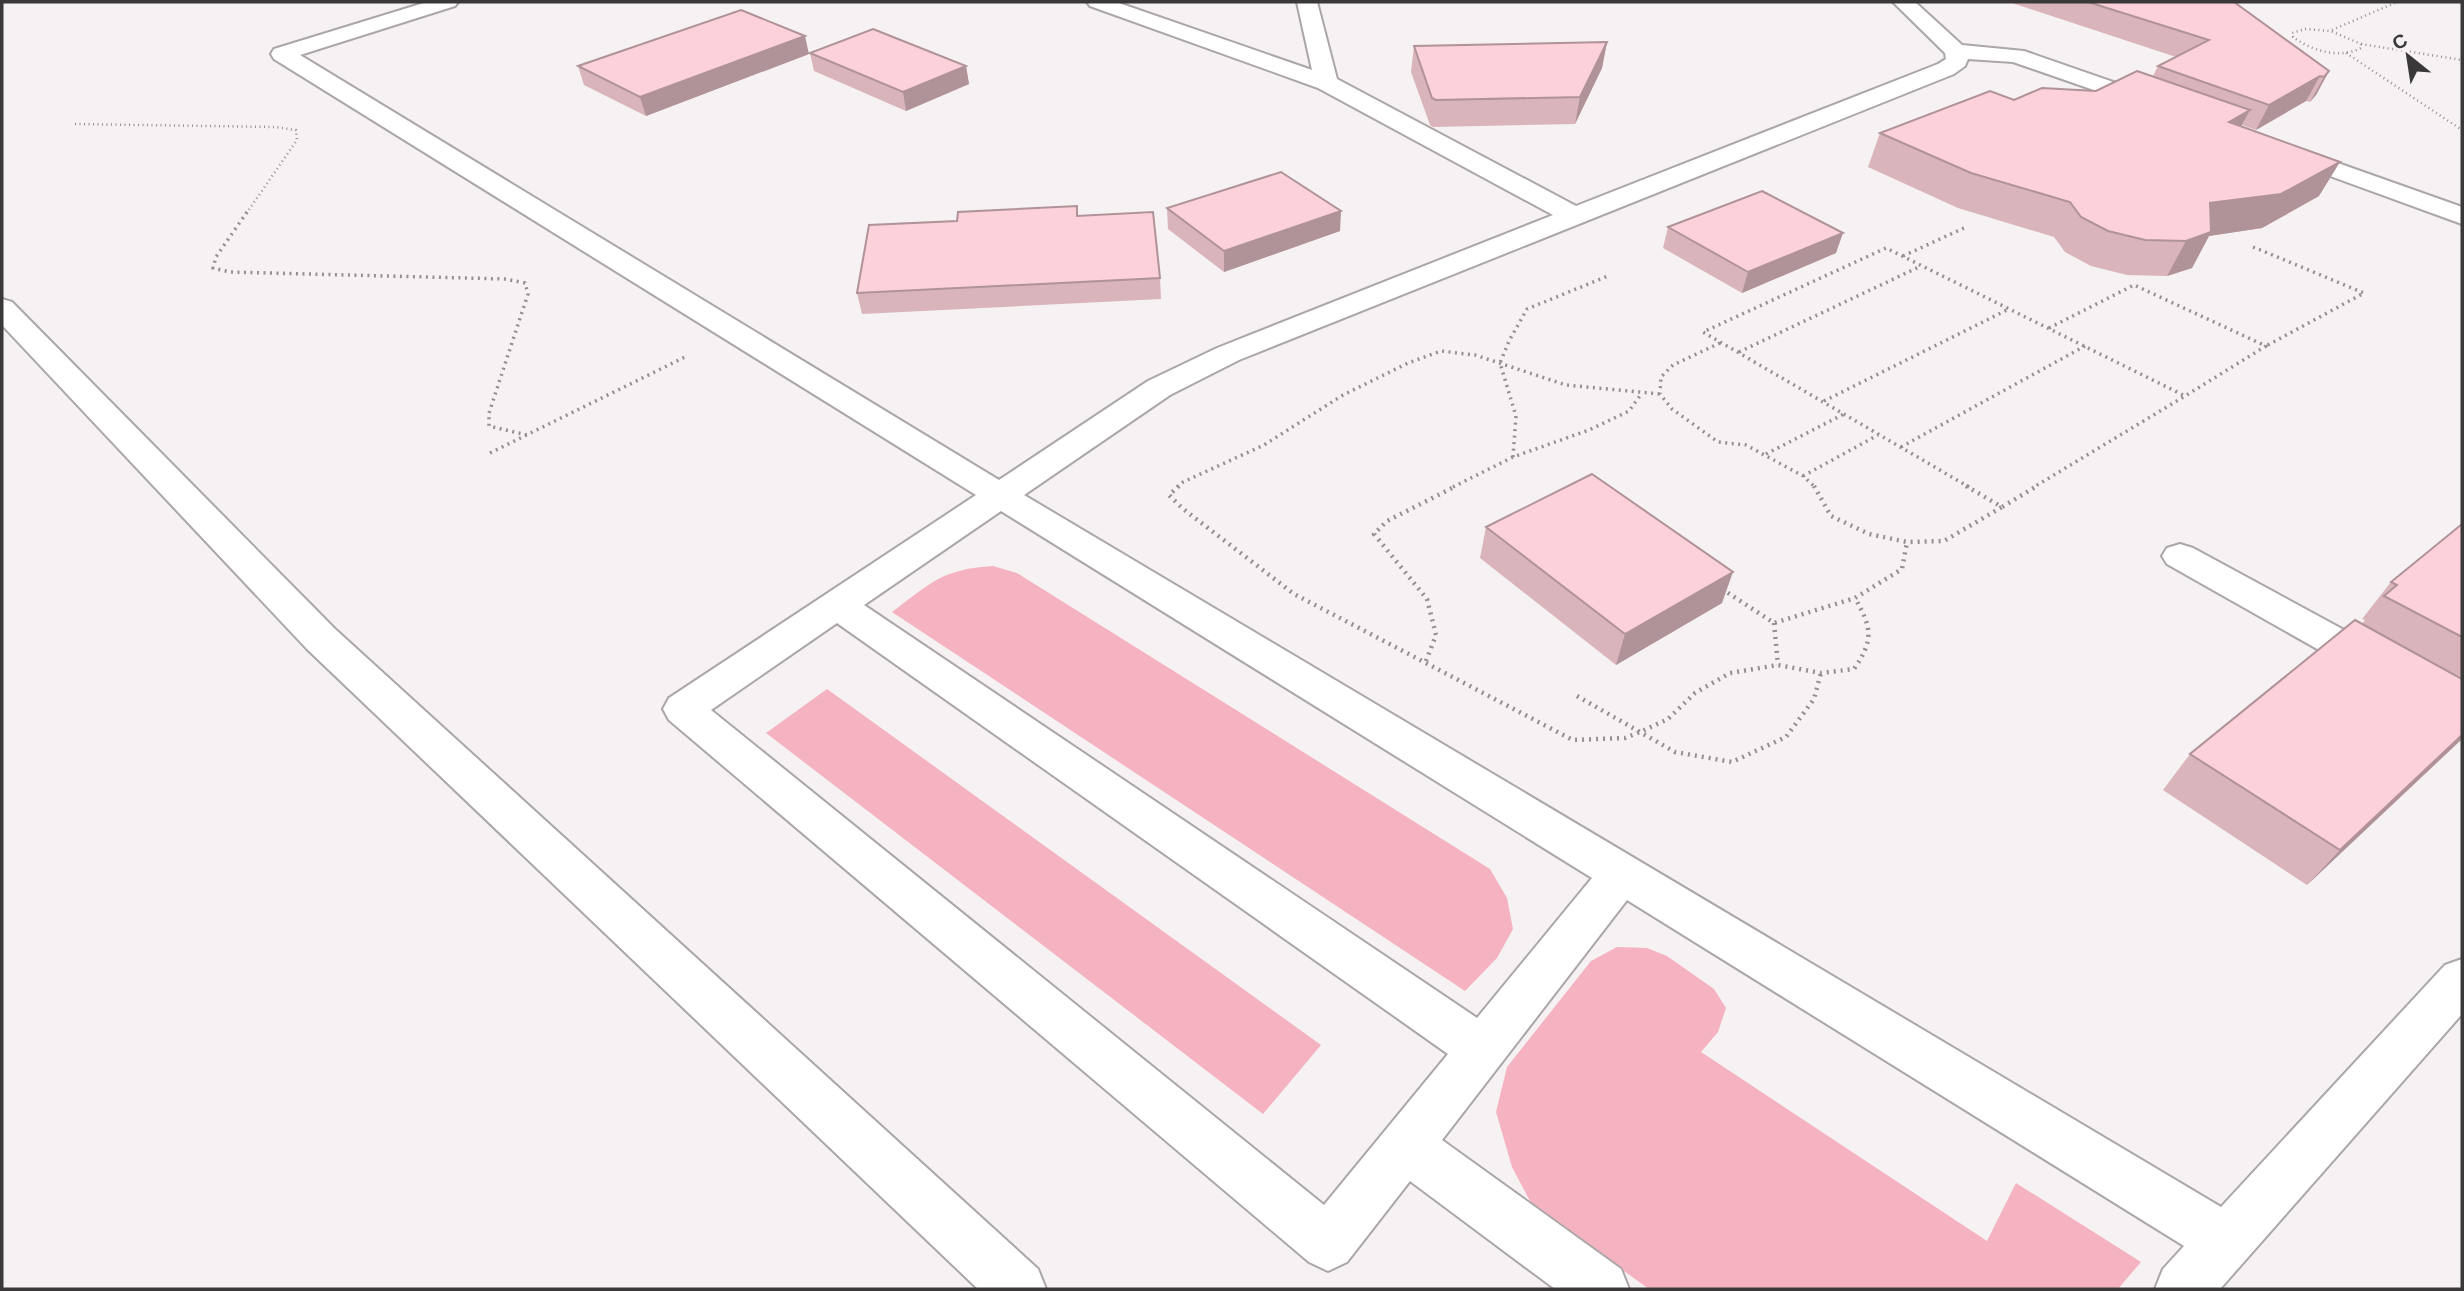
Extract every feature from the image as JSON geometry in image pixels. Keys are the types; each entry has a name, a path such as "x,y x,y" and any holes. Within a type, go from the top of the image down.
{"street":[{"path":"448,2 282,54 1000,495 2227,1241"},
{"path":"1097,2 1326,83 1574,216"},
{"path":"1307,2 1326,83"},
{"path":"1903,2 1956,51 2016,56 2177,113"},
{"path":"1622,873 1328,1243 683,709 1159,388 1228,354 1946,69 1957,61 1956,51"},
{"path":"2268,146 2462,216"},
{"path":"2,308 321,639 1018,1289"},
{"path":"2180,556 2462,712"},
{"path":"837,605 1483,1049"},
{"path":"2183,1289 2462,980"},
{"path":"1405,1145 1601,1289"}],"path":[{"path":"2332,31 2397,2"},
{"path":"2361,44 2356,51 2346,53 2318,49 2292,37 2297,30 2332,31 2361,44 2462,60"},
{"path":"2346,53 2462,130"},
{"path":"75,124 275,127 296,130 297,140 216,257 213,268 230,272 505,279 524,283 528,294 489,412 489,426 527,435"},
{"path":"1903,257 1964,228"},
{"path":"1721,342 1673,365 1661,377 1660,394 1672,409 1718,442 1746,445 1812,482 1831,516 1869,534 1907,542 1944,541 2266,346 2364,293 2253,247"},
{"path":"2002,507 1703,332 1886,248 2185,396"},
{"path":"1738,352 1922,266"},
{"path":"1513,457 1516,416 1500,363 1527,309 1608,276"},
{"path":"2049,328 2134,285 2266,346"},
{"path":"1823,402 2009,309"},
{"path":"489,453 735,332"},
{"path":"1900,447 2085,346"},
{"path":"1660,394 1566,385 1475,355 1441,351 1408,363 1343,395 1264,444 1183,482 1168,495 1294,594 1573,740 1625,738 1640,732 1668,719 1695,693 1730,673 1778,665 1821,673 1854,669 1868,650 1869,623 1855,598"},
{"path":"1426,661 1436,635 1427,599 1374,534 1387,521 1513,457 1589,430 1629,411 1642,392"},
{"path":"1765,455 1844,414"},
{"path":"1803,476 1879,435"},
{"path":"1774,624 1855,598 1902,569 1907,542"},
{"path":"1715,584 1774,624"},
{"path":"1774,624 1778,665"},
{"path":"1577,696 1675,751 1732,762 1786,737 1814,699 1821,673"}],"shaded area":[{"path":"993,566 1017,573 1490,869 1507,898 1513,929 1497,958 1465,991 892,612 938,579 961,570"},
{"path":"827,689 1321,1045 1263,1114 766,733"},
{"path":"1617,947 1647,948 1667,956 1714,989 1726,1008 1718,1032 1701,1052 1987,1241 2016,1183 2141,1262 2118,1289 1649,1289 1532,1205 1512,1167 1496,1112 1507,1067 1591,961"}],"building":[{"path":"2088,2 2234,2 2329,71 2324,77 2320,76 2269,105 2158,66 2209,40"},
{"path":"741,10 805,36 640,97 578,66"},
{"path":"873,29 966,66 903,92 810,53"},
{"path":"1607,42 1580,97 1436,100 1432,98 1414,46"},
{"path":"2137,71 2250,110 2229,122 2340,162 2281,194 2210,203 2211,232 2186,241 2145,240 2108,231 2081,217 2070,202 1971,173 1880,133 1990,91 2014,100 2042,88 2096,91"},
{"path":"1281,172 1341,211 1224,251 1167,208"},
{"path":"1762,191 1843,233 1748,272 1668,227"},
{"path":"1077,206 1077,216 1153,212 1160,278 857,293 869,225 957,221 958,212"},
{"path":"1592,474 1733,572 1625,634 1486,527"},
{"path":"2462,524 2462,637 2384,596 2397,585 2391,582"},
{"path":"2355,620 2462,679 2462,735 2340,850 2190,754"}]}
